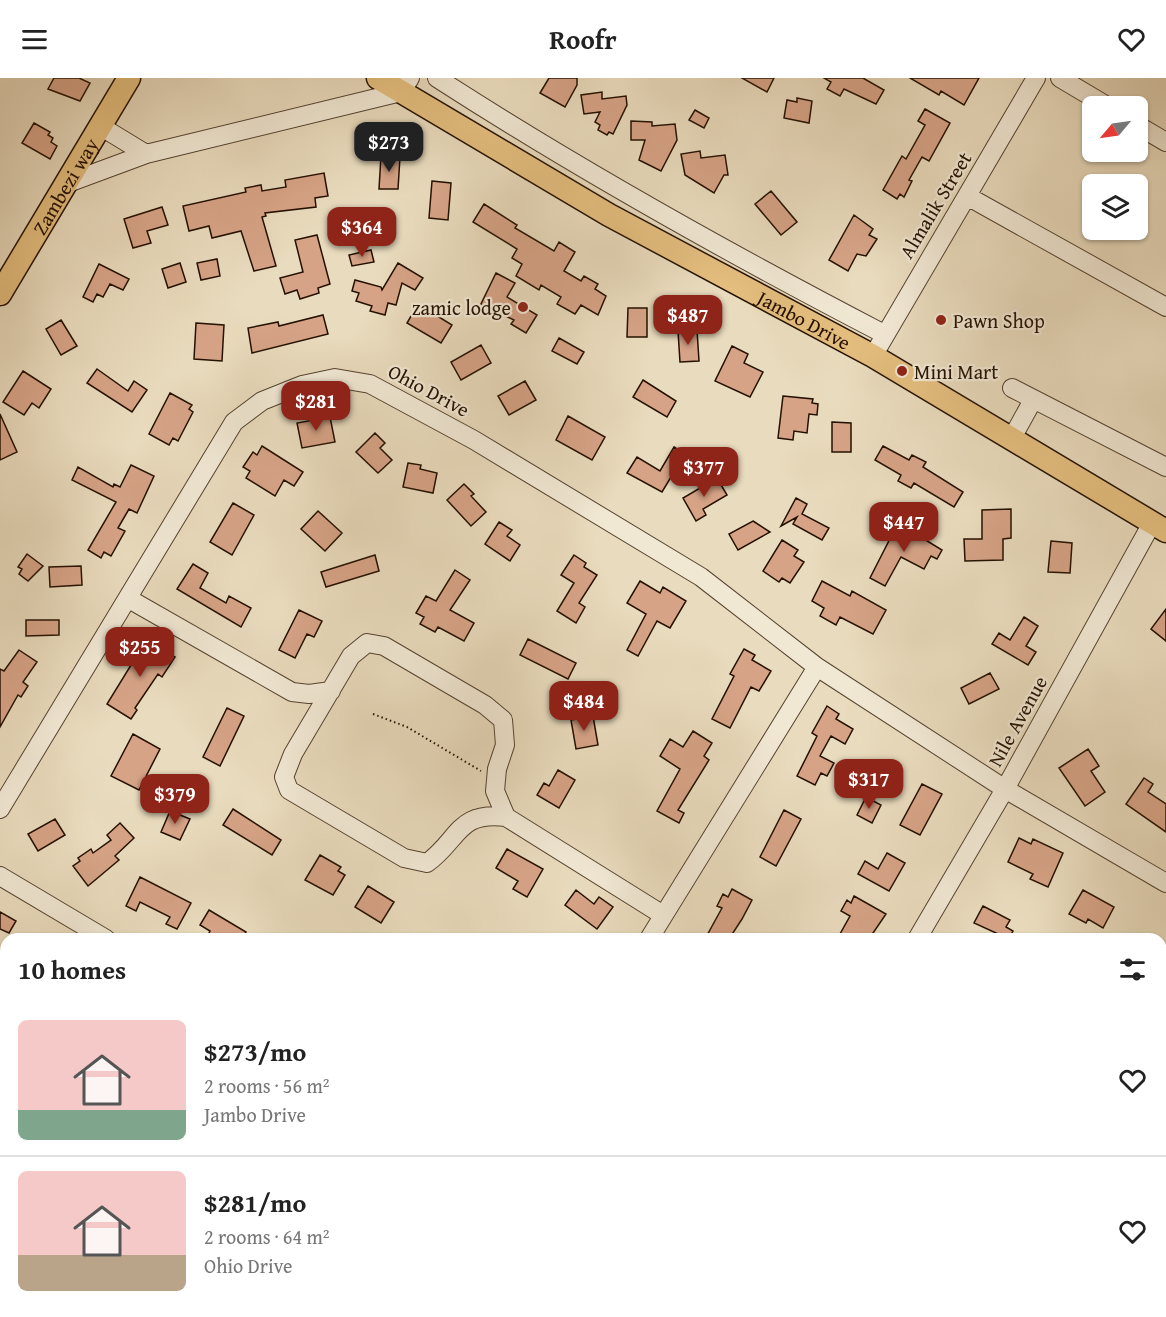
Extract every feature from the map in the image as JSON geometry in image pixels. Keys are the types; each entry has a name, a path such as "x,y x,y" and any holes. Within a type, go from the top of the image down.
{"main road":[{"name":"Zambezi way","path":"0,294 129,78"},
{"name":"Jambo Drive","path":"378,78 406,85 609,215 873,356 1159,527"}],"street":[{"name":"Jambo Drive","path":"437,78 513,127 645,203 884,334"},
{"name":"Almalik Street","path":"873,356 1036,78"},
{"path":"1060,78 1090,96"},
{"path":"65,184 146,154 406,85"},
{"path":"100,126 146,154"},
{"path":"1148,131 1166,142"},
{"path":"967,196 1166,307"},
{"name":"Ohio Drive","path":"0,809 234,422 262,401 302,385 335,378 370,384 474,440 701,577 817,666 1005,789 1166,883"},
{"path":"1012,388 1166,467"},
{"path":"1012,438 1033,400"},
{"name":"Nile Avenue","path":"921,933 1159,527"},
{"path":"129,598 292,692 314,721"},
{"path":"506,817 495,791 505,745 503,720 485,705 384,646 367,643 351,656 293,754 284,777 289,790 404,858 427,863 441,852 465,822 485,814 506,817 663,915"},
{"path":"652,933 817,666"},
{"path":"292,692 309,694 331,691"},
{"path":"0,876 96,933"}],"path":[{"path":"373,714 407,727 496,780"}],"building":[{"path":"54,78 79,78 90,83 80,101 48,89"},
{"path":"549,78 577,78 577,85 565,107 540,93"},
{"path":"742,78 774,78 767,92"},
{"path":"824,78 863,78 884,90 876,104 844,89 840,96 827,89 831,82"},
{"path":"910,78 979,78 964,105 941,91 939,95"},
{"path":"602,92 602,99 626,96 627,105 613,134 609,132 607,135 598,130 600,125 595,122 600,112 584,114 581,95"},
{"path":"797,98 812,101 809,123 784,118 787,100 797,102"},
{"path":"925,109 950,123 929,161 922,157 909,180 912,181 904,197 900,194 897,199 883,190 902,156 906,159 925,125 918,121"},
{"path":"695,110 709,118 704,128 689,120"},
{"path":"631,121 652,122 652,126 675,124 677,140 661,171 639,160 645,140 631,140"},
{"path":"34,123 50,132 48,135 53,138 51,142 57,146 50,159 22,143"},
{"path":"700,151 701,158 725,155 728,175 724,175 714,193 685,175 681,154"},
{"path":"381,156 400,157 398,189 379,189"},
{"path":"324,173 328,196 315,198 316,207 265,213 266,216 262,217 276,266 254,271 241,231 212,238 209,226 189,231 183,206 246,192 245,188 261,185 262,191 286,187 285,180"},
{"path":"432,181 451,183 448,220 429,218"},
{"path":"771,191 797,222 781,235 755,204"},
{"path":"484,204 517,225 515,228 554,251 559,242 575,252 564,271 581,281 584,276 598,284 595,289 606,296 598,315 581,305 575,314 557,304 561,297 541,285 539,290 516,276 522,264 512,258 517,249 473,222"},
{"path":"162,207 168,225 147,231 151,243 133,248 124,219"},
{"path":"363,214 366,230 350,233 347,217"},
{"path":"854,215 873,229 869,235 877,239 866,256 857,254 848,271 829,260"},
{"path":"317,235 330,284 318,288 319,293 300,299 297,290 285,294 280,278 303,272 295,240"},
{"path":"371,250 374,262 352,266 349,255"},
{"path":"217,259 220,276 201,280 197,263"},
{"path":"180,263 186,282 168,288 162,269"},
{"path":"398,263 423,278 415,290 402,283 396,305 388,303 385,315 370,311 372,306 356,301 359,293 352,291 355,280 381,287 382,290"},
{"path":"99,264 129,279 123,290 110,284 103,297 97,294 93,302 83,297"},
{"path":"496,273 515,283 507,297 537,315 526,333 511,324 514,320 481,304"},
{"path":"418,304 452,325 441,343 407,323"},
{"path":"628,308 647,308 647,337 627,337"},
{"path":"323,315 328,334 252,353 248,328 278,322 279,326"},
{"path":"61,320 77,346 61,355 46,329"},
{"path":"196,323 224,325 222,361 194,359"},
{"path":"697,330 699,361 680,362 678,331"},
{"path":"559,338 584,352 577,364 552,351"},
{"path":"481,345 491,363 461,380 451,362"},
{"path":"732,346 748,354 744,363 763,372 750,397 715,381"},
{"path":"97,369 128,391 134,381 147,390 132,412 87,383"},
{"path":"23,371 51,389 39,408 32,403 24,415 3,402"},
{"path":"643,380 676,401 667,417 633,397"},
{"path":"525,381 536,400 509,415 498,396"},
{"path":"170,393 192,405 189,409 193,412 178,441 173,438 169,445 149,434"},
{"path":"783,396 813,399 812,403 818,404 817,415 809,414 807,433 794,431 793,440 778,438"},
{"path":"0,414 17,452 0,460"},
{"path":"568,416 605,437 592,460 556,440"},
{"path":"330,417 335,442 302,448 297,423"},
{"path":"832,422 851,423 851,452 832,452"},
{"path":"375,433 385,443 380,448 392,460 378,473 356,452"},
{"path":"262,446 303,472 294,486 284,480 275,496 246,478 250,471 243,467 253,452 257,455"},
{"path":"883,446 909,460 912,455 926,462 923,467 963,492 954,507 914,483 911,488 898,481 901,475 875,460"},
{"path":"674,447 685,454 662,492 627,473 637,457 660,471"},
{"path":"408,463 421,465 420,469 437,473 433,493 403,487"},
{"path":"131,465 154,476 137,513 129,509 118,528 125,531 111,556 104,552 101,558 88,550 116,502 72,480 78,467 113,487 114,484 120,487"},
{"path":"717,478 727,495 703,509 706,515 696,521 683,498"},
{"path":"464,484 474,494 471,496 486,512 471,526 447,500"},
{"path":"796,498 807,504 802,514 829,528 822,540 793,524 797,517 781,526"},
{"path":"233,503 254,515 232,555 210,542"},
{"path":"1011,509 1011,538 1003,539 1003,560 965,561 964,539 982,539 982,510"},
{"path":"318,511 342,533 325,551 301,529"},
{"path":"753,521 770,532 738,550 729,534"},
{"path":"499,522 512,530 507,536 520,545 510,561 485,544"},
{"path":"898,523 942,550 937,559 931,556 924,569 901,557 885,586 870,578"},
{"path":"782,540 798,550 794,556 804,562 790,583 782,578 779,582 763,571"},
{"path":"1051,541 1072,543 1070,573 1048,572"},
{"path":"27,554 43,566 28,581 19,574 22,569 18,567"},
{"path":"375,555 379,571 326,587 321,572"},
{"path":"574,555 586,563 584,567 597,575 579,603 585,607 576,623 557,611 574,583 561,575"},
{"path":"193,564 208,573 200,588 226,603 229,596 251,608 241,627 177,589"},
{"path":"81,566 82,585 50,587 49,567"},
{"path":"455,570 470,580 450,610 474,623 464,641 438,627 435,632 420,624 424,617 416,613 426,596 436,601"},
{"path":"640,581 660,593 663,587 686,601 670,628 657,621 638,656 627,650 646,614 627,603"},
{"path":"822,581 850,596 852,591 886,610 873,634 840,617 836,625 820,616 824,608 812,601"},
{"path":"1166,609 1166,641 1151,629"},
{"path":"299,610 322,621 314,637 307,634 295,658 279,650"},
{"path":"1024,617 1038,626 1026,646 1036,652 1028,665 992,644 999,633 1010,640"},
{"path":"26,620 59,620 59,635 26,636"},
{"path":"147,639 175,657 162,677 158,674 135,708 137,710 131,719 107,704"},
{"path":"528,639 576,663 568,679 520,655"},
{"path":"744,649 755,655 752,660 771,671 759,691 751,687 730,728 712,719 734,676 730,674"},
{"path":"19,650 37,662 23,682 28,686 21,697 18,695 0,727 0,669 4,671"},
{"path":"990,673 999,689 969,704 961,688"},
{"path":"827,706 839,714 836,719 853,729 845,744 831,736 820,756 834,763 827,776 821,773 815,785 797,776 817,736 812,733"},
{"path":"227,708 244,716 220,766 203,757"},
{"path":"593,716 598,745 576,749 571,720"},
{"path":"693,731 712,743 704,756 709,760 678,810 684,813 679,823 657,811 680,769 660,756 670,739 683,747"},
{"path":"133,734 160,749 139,790 111,776"},
{"path":"1088,749 1099,766 1091,771 1105,792 1085,806 1059,768"},
{"path":"558,770 575,780 559,808 537,795 544,783 549,786"},
{"path":"1144,778 1153,784 1148,792 1166,804 1166,832 1126,804"},
{"path":"922,784 942,794 920,835 900,825"},
{"path":"866,797 881,805 872,823 857,815"},
{"path":"233,809 281,840 272,855 223,825"},
{"path":"784,810 801,819 776,866 760,857"},
{"path":"170,811 190,819 180,840 161,832"},
{"path":"55,819 65,835 38,851 28,834"},
{"path":"120,823 134,838 115,856 119,860 88,886 73,866 80,861 78,858 91,849 93,853 111,840 107,835"},
{"path":"1019,838 1031,844 1033,839 1063,853 1048,887 1030,879 1033,874 1008,862"},
{"path":"507,849 543,869 527,897 513,889 518,881 496,868"},
{"path":"887,853 905,863 889,891 858,874 865,861 878,869"},
{"path":"320,855 341,867 338,871 345,875 333,895 305,880"},
{"path":"140,877 191,903 177,929 166,924 170,917 140,902 136,911 126,906"},
{"path":"368,886 394,902 381,923 355,907"},
{"path":"732,889 752,900 733,933 708,933 722,908 717,906 723,894 728,897"},
{"path":"576,890 594,904 599,897 613,907 597,929 565,905"},
{"path":"1083,890 1114,907 1103,928 1088,919 1086,923 1069,914"},
{"path":"854,896 886,914 873,933 841,933 850,916 841,911 847,900 851,903"},
{"path":"983,906 1010,920 1006,927 1013,931 1012,933 996,933 974,923"},
{"path":"209,910 246,932 209,933 210,931 200,925"},
{"path":"0,912 16,921 9,933 0,929"}],"place":[{"name":"zamic lodge","path":"523,307"},
{"name":"Pawn Shop","path":"941,320"},
{"name":"Mini Mart","path":"902,371"}]}
